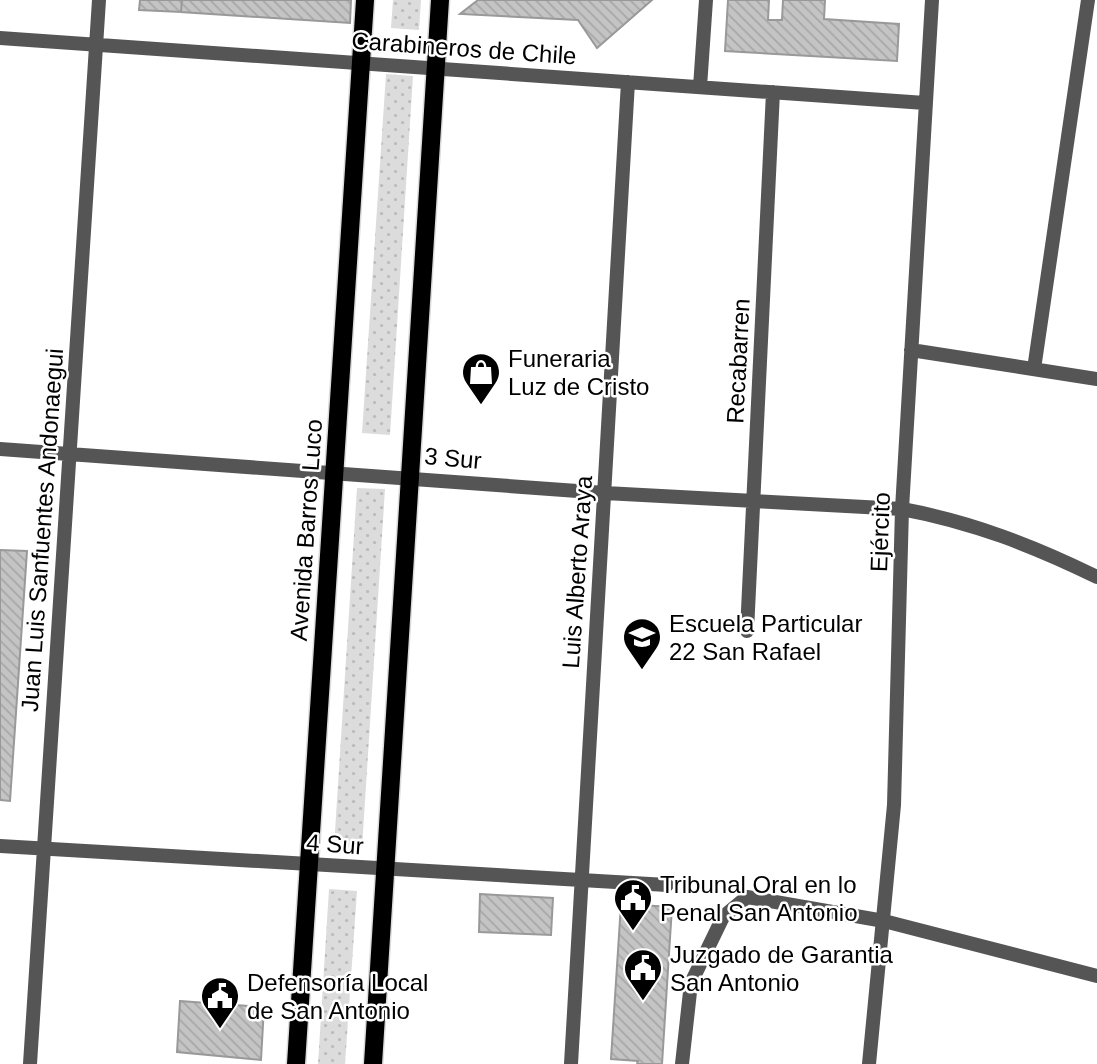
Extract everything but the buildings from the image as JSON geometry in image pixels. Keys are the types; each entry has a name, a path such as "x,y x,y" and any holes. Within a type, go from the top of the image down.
{"main road":[{"name":"Avenida Barros Luco","path":"296,1064 365,0"},
{"path":"373,1064 440,0"}],"street":[{"name":"Juan Luis Sanfuentes Andonaegui","path":"30,1064 99,0"},
{"path":"700,87 706,0"},
{"name":"Ejército","path":"869,1064 897,756 902,509 932,0"},
{"path":"1034,369 1088,0"},
{"name":"Carabineros de Chile","path":"0,38 925,103"},
{"name":"Luis Alberto Araya","path":"572,1064 628,82"},
{"name":"Recabarren","path":"747,631 773,92"},
{"path":"911,350 1097,379"},
{"name":"3 Sur","path":"0,449 754,503 902,509 1002,534 1097,577"},
{"name":"4 Sur","path":"0,846 667,885"},
{"path":"682,1064 691,983 723,917 747,897 884,921 1097,976"}],"shaded area":[{"path":"393,0 421,0 419,30 391,28"},
{"path":"386,74 413,76 390,435 362,433"},
{"path":"357,488 385,489 362,848 334,847"},
{"path":"329,889 357,891 345,1064 318,1064"}],"place":[{"name":"Funeraria Luz de Cristo","path":"481,406"},
{"name":"Escuela Particular 22 San Rafael","path":"642,671"},
{"name":"Tribunal Oral en lo Penal San Antonio","path":"633,932"},
{"name":"Juzgado de Garantia San Antonio","path":"643,1002"},
{"name":"Defensoría Local de San Antonio","path":"220,1030"}]}
